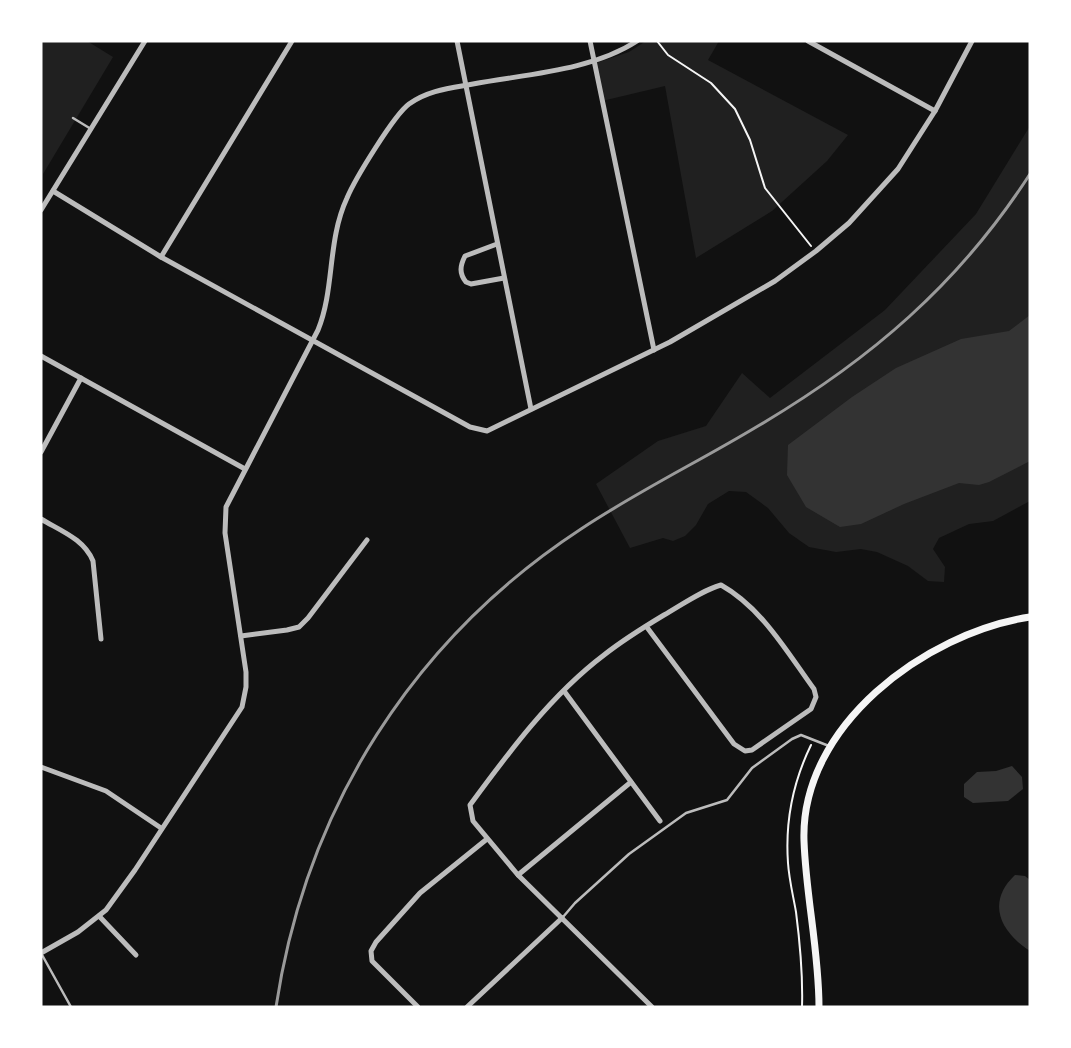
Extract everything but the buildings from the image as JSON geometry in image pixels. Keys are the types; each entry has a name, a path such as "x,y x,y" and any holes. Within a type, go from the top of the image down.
{"main road":[{"path":"819,1007 819,970 804,840 807,808 814,777 829,747 856,710 890,681 926,656 967,635 1030,617"}],"street":[{"path":"41,210 146,41"},
{"path":"161,256 292,41"},
{"path":"457,41 531,409"},
{"path":"590,41 654,350"},
{"path":"41,953 78,932 99,916 123,888 242,707 246,687 241,636 224,520 231,495 313,340 328,300 335,232 348,195 394,120 407,105 432,92 594,62 637,41"},
{"path":"808,41 934,111"},
{"path":"53,192 161,256 313,340 477,430 487,431 654,350 775,281 816,251 849,223 898,169 934,111 972,41"},
{"path":"497,244 465,256 461,264 461,273 466,282 471,284 504,278"},
{"path":"41,356 245,469"},
{"path":"41,452 81,378"},
{"path":"41,519 80,541 90,554 93,561 101,639"},
{"path":"241,636 298,627 308,618 367,540"},
{"path":"646,626 734,744 744,751 752,750 811,709 816,697 814,689 767,624 750,606 721,585 706,590 646,626 603,655 564,691 508,754 470,805 473,821 518,875 652,1007"},
{"path":"564,691 660,820"},
{"path":"41,767 106,792 161,828"},
{"path":"518,875 631,782"},
{"path":"418,1007 372,962 371,951 376,942 420,893 487,839"},
{"path":"99,916 136,955"},
{"path":"467,1007 562,918"}],"lane":[{"path":"73,118 92,129"},
{"path":"562,918 575,903 629,854 686,813 727,800 752,768 792,739 801,735 829,747"},
{"path":"41,953 71,1007"}],"path":[{"path":"657,41 668,55 711,83 734,109 750,140 765,188 816,251"},
{"path":"802,1007 800,948 788,864 787,841 788,822 796,782 814,740"}],"shaded area":[{"path":"41,41 87,41 113,57 43,174"},
{"path":"646,41 719,41 708,60 848,135 827,161 772,211 696,258 665,86 602,101 596,63 629,52"},
{"path":"1030,126 1030,501 993,521 969,524 939,538 933,549 945,567 944,582 928,581 908,566 877,552 861,549 836,552 809,547 789,533 768,508 746,492 729,491 708,504 696,525 685,536 673,541 663,538 630,548 596,484 658,441 706,426 742,373 770,398 885,310 976,214"},
{"path":"1030,315 1030,461 989,482 979,485 959,483 904,504 861,524 840,527 806,507 787,475 788,445 852,397 896,368 961,339 1009,331"},
{"path":"1012,766 1022,777 1023,789 1008,801 973,803 964,797 964,784 977,772 996,771"},
{"path":"1015,875 1025,876 1030,880 1030,951 1011,935 1004,926 1000,916 1001,896 1006,885"}],"railway":[{"path":"276,1007 291,934 313,864 341,797 377,735 419,676 467,622 521,573 581,529 799,401 875,346 942,285 1003,214 1030,174"}]}
